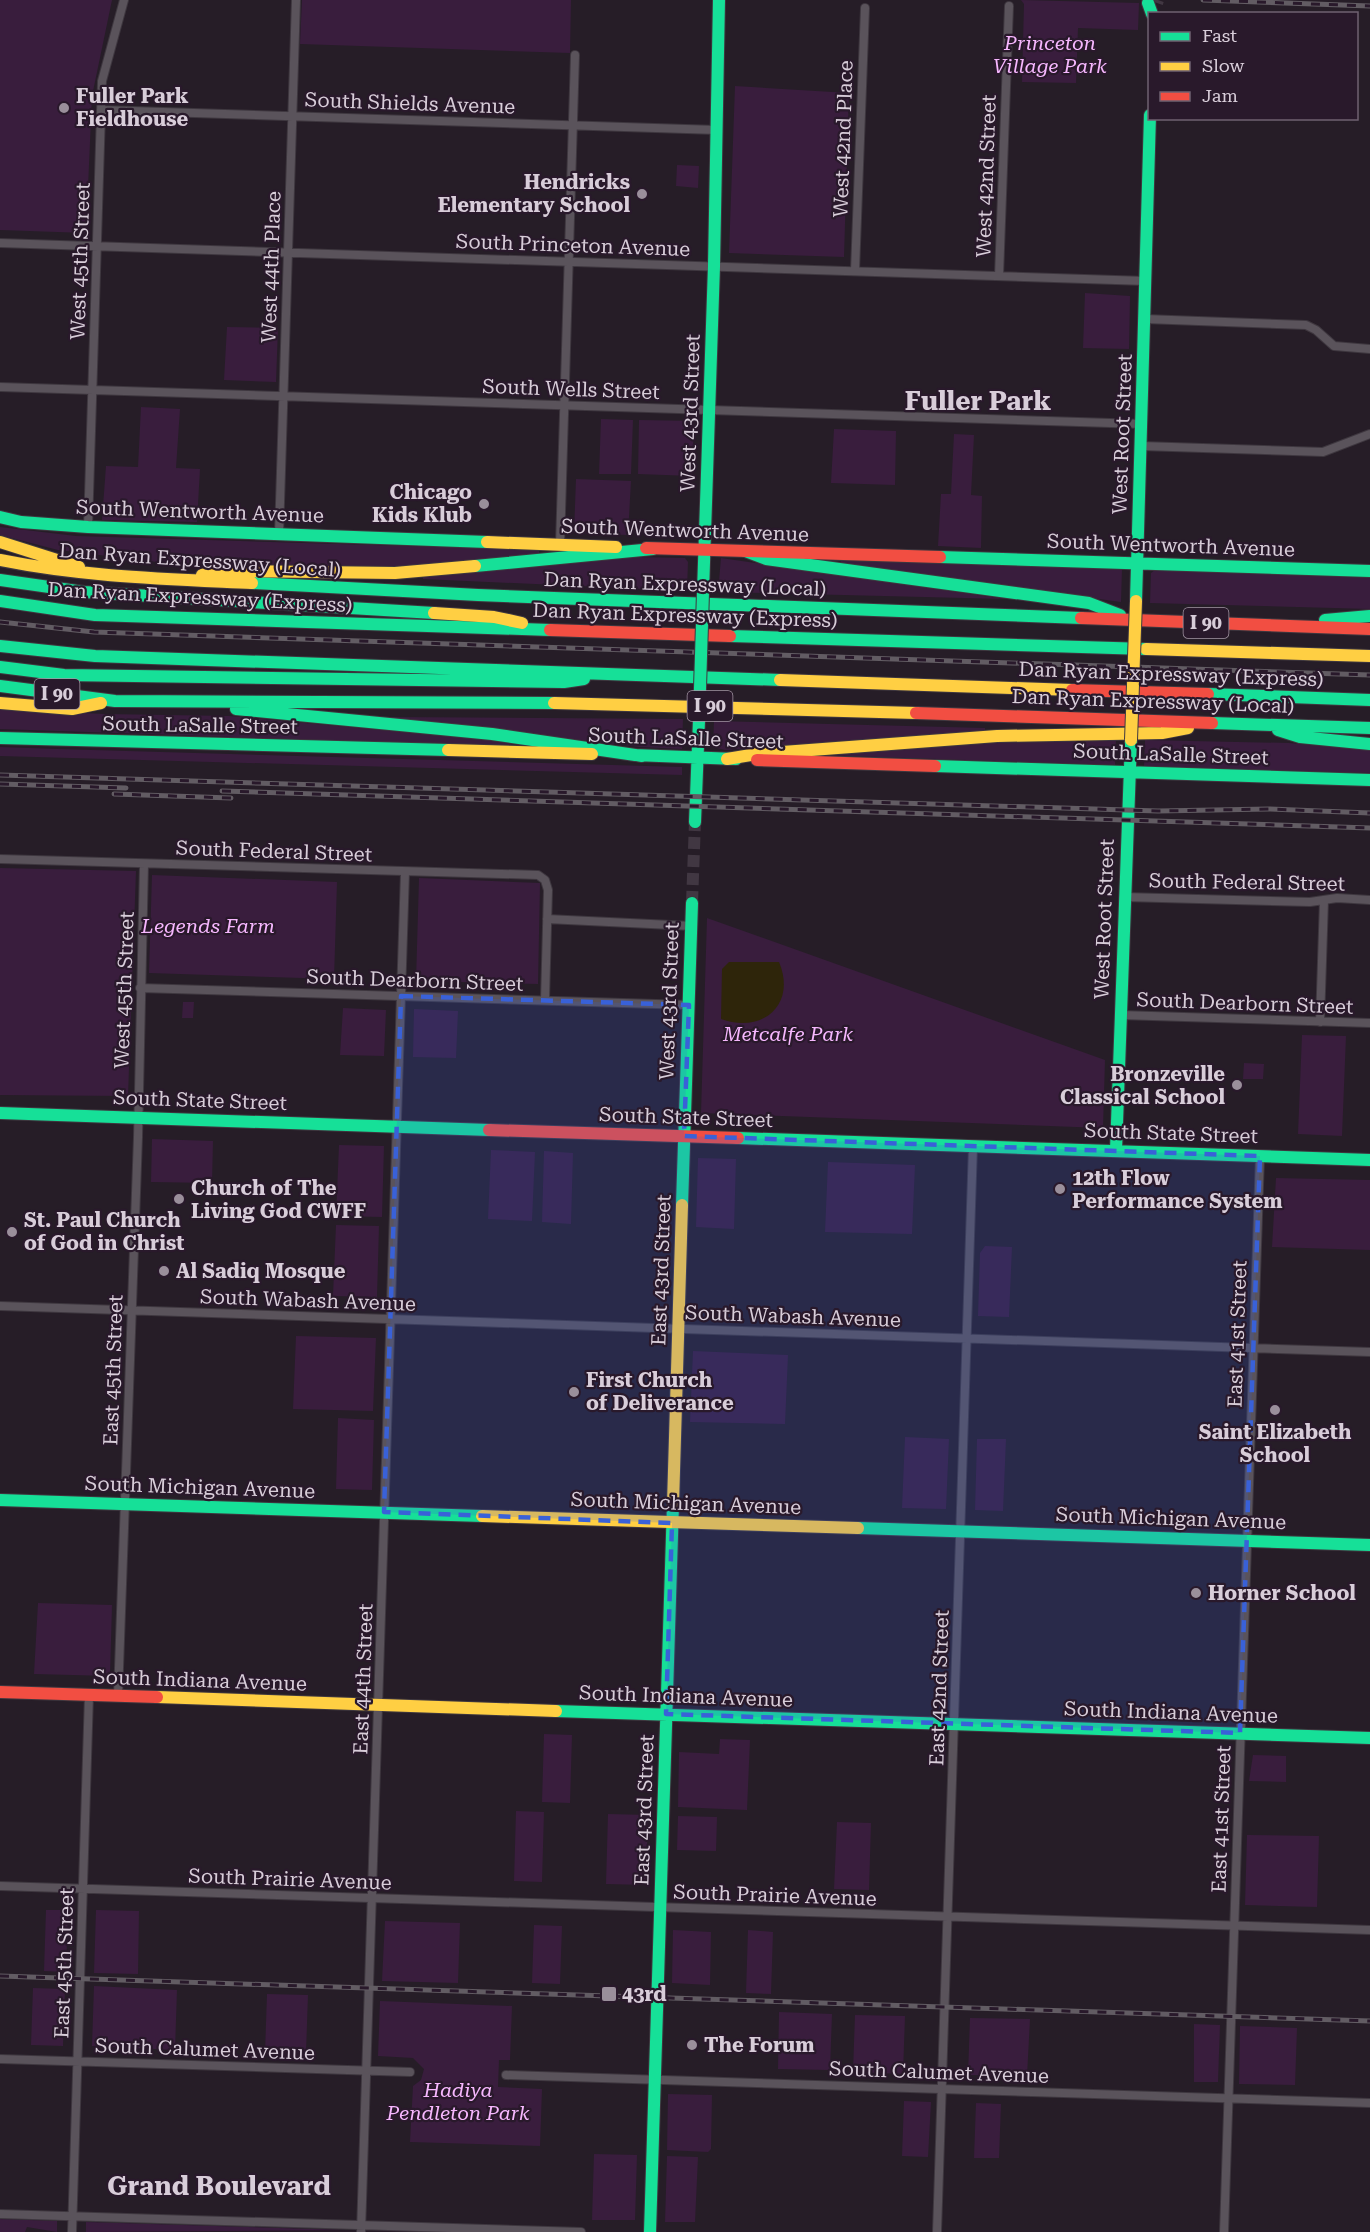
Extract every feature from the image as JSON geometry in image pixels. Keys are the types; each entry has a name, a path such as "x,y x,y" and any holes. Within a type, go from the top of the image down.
{"main road":[{"name":"West 43rd Street","path":"695,822 721,2"},
{"name":"West Root Street","path":"1116,1150 1138,563 1149,120"},
{"name":"South Wentworth Avenue","path":"0,517 21,522 88,527 653,549 1370,571"},
{"path":"0,542 107,576"},
{"path":"176,580 222,571 418,572 653,549"},
{"path":"745,551 766,559 1089,603 1131,620"},
{"name":"Dan Ryan Expressway (Local)","path":"0,560 43,569 176,580 660,604 1370,629"},
{"path":"0,580 84,592 494,617 557,631"},
{"name":"Dan Ryan Expressway (Express)","path":"0,601 94,615 1370,656"},
{"path":"1281,626 1370,616"},
{"name":"Dan Ryan Expressway (Express)","path":"0,646 95,656 1370,700"},
{"path":"0,667 64,675 564,682 619,674"},
{"name":"Dan Ryan Expressway (Local)","path":"0,686 115,701 207,703 349,700 645,704 1370,728"},
{"path":"0,703 72,709 115,701"},
{"path":"207,703 244,711 492,734 642,756"},
{"path":"727,759 757,754 997,736 1162,733 1214,723"},
{"path":"1258,724 1300,737 1370,744"},
{"name":"South LaSalle Street","path":"0,738 1370,780"},
{"name":"West 43rd Street","path":"684,1136 692,903"},
{"name":"South State Street","path":"0,1113 1370,1160"},
{"name":"East 43rd Street","path":"650,2232 684,1136"},
{"name":"South Michigan Avenue","path":"0,1500 1370,1545"},
{"name":"South Indiana Avenue","path":"0,1692 1370,1738"}],"street":[{"name":"West 45th Street","path":"88,527 102,81 124,0"},
{"name":"West 44th Place","path":"279,534 296,0"},
{"name":"West 42nd Street","path":"999,276 1009,6"},
{"name":"West 42nd Place","path":"855,271 865,8"},
{"path":"560,545 575,55"},
{"name":"South Shields Avenue","path":"101,110 717,130"},
{"name":"South Princeton Avenue","path":"0,243 1146,281"},
{"path":"1145,320 1306,325 1316,330 1334,346 1370,349"},
{"name":"South Wells Street","path":"0,387 1142,424"},
{"path":"1141,446 1323,452 1370,435"},
{"name":"South Federal Street","path":"0,859 538,875 545,880 548,890 547,919"},
{"name":"West 45th Street","path":"138,1118 144,864"},
{"name":"East 44th Street","path":"362,2229 405,872"},
{"name":"South Federal Street","path":"1124,897 1310,902 1370,900"},
{"path":"1320,1022 1324,900"},
{"path":"545,1000 547,919 692,926"},
{"name":"South Dearborn Street","path":"140,988 689,1005"},
{"name":"South Dearborn Street","path":"1120,1015 1370,1023"},
{"name":"East 45th Street","path":"118,1696 138,1118"},
{"name":"East 42nd Street","path":"937,2232 973,1146"},
{"name":"East 41st Street","path":"1224,2232 1260,1156"},
{"name":"South Wabash Avenue","path":"0,1306 1370,1352"},
{"name":"East 45th Street","path":"72,2232 89,1695"},
{"name":"South Prairie Avenue","path":"0,1886 1370,1930"},
{"name":"South Calumet Avenue","path":"0,2059 410,2072"},
{"name":"South Calumet Avenue","path":"506,2075 1370,2103"},
{"path":"0,2214 362,2229 580,2232"}],"highlighted area":[{"path":"401,996 689,1005 684,1136 1260,1156 1240,1733 666,1714 672,1523 384,1512"}],"green space":[{"path":"0,0 112,0 92,96 86,233 0,230"},
{"path":"302,0 571,0 570,53 300,44"},
{"name":"Princeton Village Park","path":"1021,0 1139,3 1138,30 1078,28 1076,83 1022,82 1024,4"},
{"path":"735,86 849,93 844,257 729,253"},
{"path":"677,165 699,166 698,188 676,186"},
{"path":"1085,293 1130,296 1129,349 1083,348"},
{"path":"227,327 278,328 276,382 224,380"},
{"path":"141,407 180,409 176,468 200,469 197,522 102,520 106,466 138,467"},
{"path":"601,419 633,420 631,474 599,474"},
{"path":"639,420 694,421 692,476 638,474"},
{"path":"834,429 896,431 895,485 831,483"},
{"path":"954,434 974,435 971,495 982,496 981,548 938,546 941,494 951,494"},
{"path":"576,479 631,481 628,535 574,533"},
{"path":"0,527 76,536 539,550 539,555 410,567 165,563 58,550 0,535"},
{"path":"635,557 685,558 688,562 687,591 423,579 423,577"},
{"path":"721,558 1005,599 718,592"},
{"path":"841,560 1122,569 1121,602 840,563"},
{"path":"1155,570 1370,578 1370,609 1150,603 1151,573"},
{"path":"0,709 229,716 489,740 528,747 0,729"},
{"path":"385,717 683,719 682,749 640,747"},
{"path":"714,721 985,728 985,731 725,750 713,747"},
{"path":"1116,739 1115,765 817,755 1025,740"},
{"path":"1145,740 1289,743 1370,750 1370,773 1144,766"},
{"path":"0,747 682,767 682,775 0,756"},
{"path":"0,868 136,871 128,1096 0,1095"},
{"name":"Legends Farm","path":"152,875 337,882 334,979 149,973"},
{"path":"419,878 540,883 538,984 416,981"},
{"name":"Metcalfe Park","path":"707,918 1105,1060 1103,1128 701,1113"},
{"path":"183,1002 194,1002 193,1018 182,1018"},
{"path":"343,1008 386,1010 384,1056 340,1055"},
{"path":"414,1009 458,1011 456,1058 413,1057"},
{"path":"1302,1035 1346,1036 1342,1136 1298,1134"},
{"path":"1244,1063 1264,1064 1263,1079 1243,1079"},
{"path":"152,1139 213,1141 212,1183 151,1182"},
{"path":"339,1145 384,1146 382,1217 336,1216"},
{"path":"491,1150 535,1152 532,1221 488,1219"},
{"path":"544,1151 573,1153 571,1224 542,1222"},
{"path":"698,1158 736,1159 734,1229 696,1227"},
{"path":"828,1162 915,1165 912,1234 825,1232"},
{"path":"1276,1178 1370,1180 1370,1250 1272,1247"},
{"path":"336,1225 379,1226 377,1297 333,1296"},
{"path":"985,1246 1012,1247 1009,1317 978,1316 980,1253"},
{"path":"296,1336 376,1338 373,1411 293,1409"},
{"path":"693,1351 788,1355 785,1424 690,1422"},
{"path":"338,1418 374,1420 372,1490 336,1489"},
{"path":"905,1437 949,1439 946,1509 902,1508"},
{"path":"977,1439 1006,1439 1003,1511 975,1510"},
{"path":"38,1603 112,1605 110,1676 34,1674"},
{"path":"544,1734 572,1735 570,1803 542,1802"},
{"path":"720,1739 750,1740 747,1810 678,1807 679,1752 719,1754"},
{"path":"1253,1755 1286,1756 1286,1782 1249,1781"},
{"path":"516,1811 544,1812 542,1882 514,1881"},
{"path":"608,1814 648,1815 646,1885 606,1884"},
{"path":"678,1816 717,1817 716,1851 677,1850"},
{"path":"837,1822 871,1823 869,1890 834,1889"},
{"path":"1247,1835 1319,1836 1317,1907 1245,1905"},
{"path":"46,1910 68,1910 66,1972 44,1971"},
{"path":"96,1910 139,1911 138,1974 94,1973"},
{"path":"385,1921 460,1923 458,1983 382,1981"},
{"path":"534,1925 562,1926 560,1984 532,1983"},
{"path":"673,1930 711,1932 710,1985 672,1983"},
{"path":"748,1930 773,1932 771,1994 746,1993"},
{"path":"94,1986 177,1990 175,2050 92,2046"},
{"path":"33,1988 65,1989 63,2046 31,2045"},
{"path":"267,1994 308,1995 306,2053 265,2053"},
{"name":"Hadiya Pendleton Park","path":"380,2001 512,2006 510,2060 499,2060 498,2087 542,2089 540,2146 410,2142 413,2086 421,2080 424,2069 413,2058 378,2056"},
{"path":"779,2012 832,2014 830,2070 778,2069"},
{"path":"855,2015 905,2016 903,2074 853,2072"},
{"path":"970,2018 1030,2019 1027,2076 968,2075"},
{"path":"1194,2024 1220,2025 1218,2082 1194,2082"},
{"path":"1240,2026 1297,2028 1295,2085 1239,2084"},
{"path":"668,2094 712,2095 711,2149 708,2152 667,2150"},
{"path":"904,2101 931,2102 928,2157 902,2156"},
{"path":"976,2103 1001,2104 999,2158 974,2158"},
{"path":"594,2154 637,2155 635,2220 592,2220"},
{"path":"667,2156 698,2157 695,2222 665,2222"},
{"path":"0,2219 57,2221 57,2232 27,2227 25,2232 0,2232"},
{"path":"86,2222 346,2230 86,2232"}],"sand":[{"path":"729,962 779,962 783,977 783,991 779,1003 772,1012 762,1019 750,1022 736,1023 721,1019 722,969"}],"tunnel":[{"path":"692,903 695,822"}],"railway":[{"path":"1203,0 1370,6"},
{"path":"0,622 94,632 1370,675"},
{"path":"0,775 1158,811 1269,809 1370,813"},
{"path":"0,784 126,788"},
{"path":"222,791 1370,828"},
{"path":"114,794 231,798"},
{"path":"0,1976 1370,2021"}],"traffic: fast":[{"path":"703,592 714,266 719,0"},
{"path":"1148,3 1151,12"},
{"path":"1136,601 1150,120"},
{"path":"0,517 21,522 88,527 487,542"},
{"path":"475,566 653,549"},
{"path":"745,551 766,559 1089,603 1120,615"},
{"path":"940,557 1370,571"},
{"path":"0,580 84,592 434,613"},
{"path":"252,583 478,595 1081,618"},
{"path":"699,720 703,592"},
{"path":"0,601 95,615 550,630"},
{"path":"1325,620 1370,616"},
{"path":"730,636 1146,649"},
{"path":"0,646 95,656 780,680"},
{"path":"0,667 64,675 564,682 584,679"},
{"path":"0,686 115,701 554,703"},
{"path":"1208,694 1370,700"},
{"path":"236,709 492,734 642,756"},
{"path":"695,822 699,720"},
{"path":"1212,723 1370,728"},
{"path":"1278,730 1300,737 1370,744"},
{"path":"0,738 448,750"},
{"path":"1116,1150 1131,740"},
{"path":"634,755 736,759"},
{"path":"935,766 1370,780"},
{"path":"682,1205 692,903"},
{"path":"0,1113 489,1130"},
{"path":"738,1138 1370,1160"},
{"path":"0,1500 482,1516"},
{"path":"650,2232 673,1504"},
{"path":"858,1528 1370,1545"},
{"path":"556,1711 1370,1738"}],"traffic: slow":[{"path":"0,542 79,567"},
{"path":"487,542 616,547"},
{"path":"0,560 94,574 252,583"},
{"path":"202,575 222,571 395,573 475,566"},
{"path":"1131,740 1136,601"},
{"path":"434,613 494,617 522,623"},
{"path":"1146,649 1370,656"},
{"path":"780,680 1072,690"},
{"path":"0,703 72,709 101,703"},
{"path":"554,703 916,713"},
{"path":"727,759 757,754 997,736 1162,733 1188,728"},
{"path":"448,750 592,754"},
{"path":"673,1504 682,1205"},
{"path":"482,1516 858,1528"},
{"path":"157,1697 556,1711"}],"traffic: jam":[{"path":"646,548 940,557"},
{"path":"1081,618 1370,629"},
{"path":"550,630 730,636"},
{"path":"1072,690 1208,694"},
{"path":"916,713 1212,723"},
{"path":"757,760 935,766"},
{"path":"489,1130 738,1138"},
{"path":"0,1692 157,1697"}],"place":[{"name":"Fuller Park Fieldhouse","path":"64,108"},
{"name":"Hendricks Elementary School","path":"642,194"},
{"name":"Chicago Kids Klub","path":"484,504"},
{"name":"Bronzeville Classical School","path":"1237,1085"},
{"name":"12th Flow Performance System","path":"1060,1189"},
{"name":"Church of The Living God CWFF","path":"179,1199"},
{"name":"St. Paul Church of God in Christ","path":"12,1232"},
{"name":"Al Sadiq Mosque","path":"164,1271"},
{"name":"First Church of Deliverance","path":"574,1392"},
{"name":"Saint Elizabeth School","path":"1275,1410"},
{"name":"Horner School","path":"1196,1593"},
{"name":"43rd","path":"609,1994"},
{"name":"The Forum","path":"692,2045"}],"district":[{"name":"Fuller Park","path":"978,401"},
{"name":"Grand Boulevard","path":"219,2186"}]}
